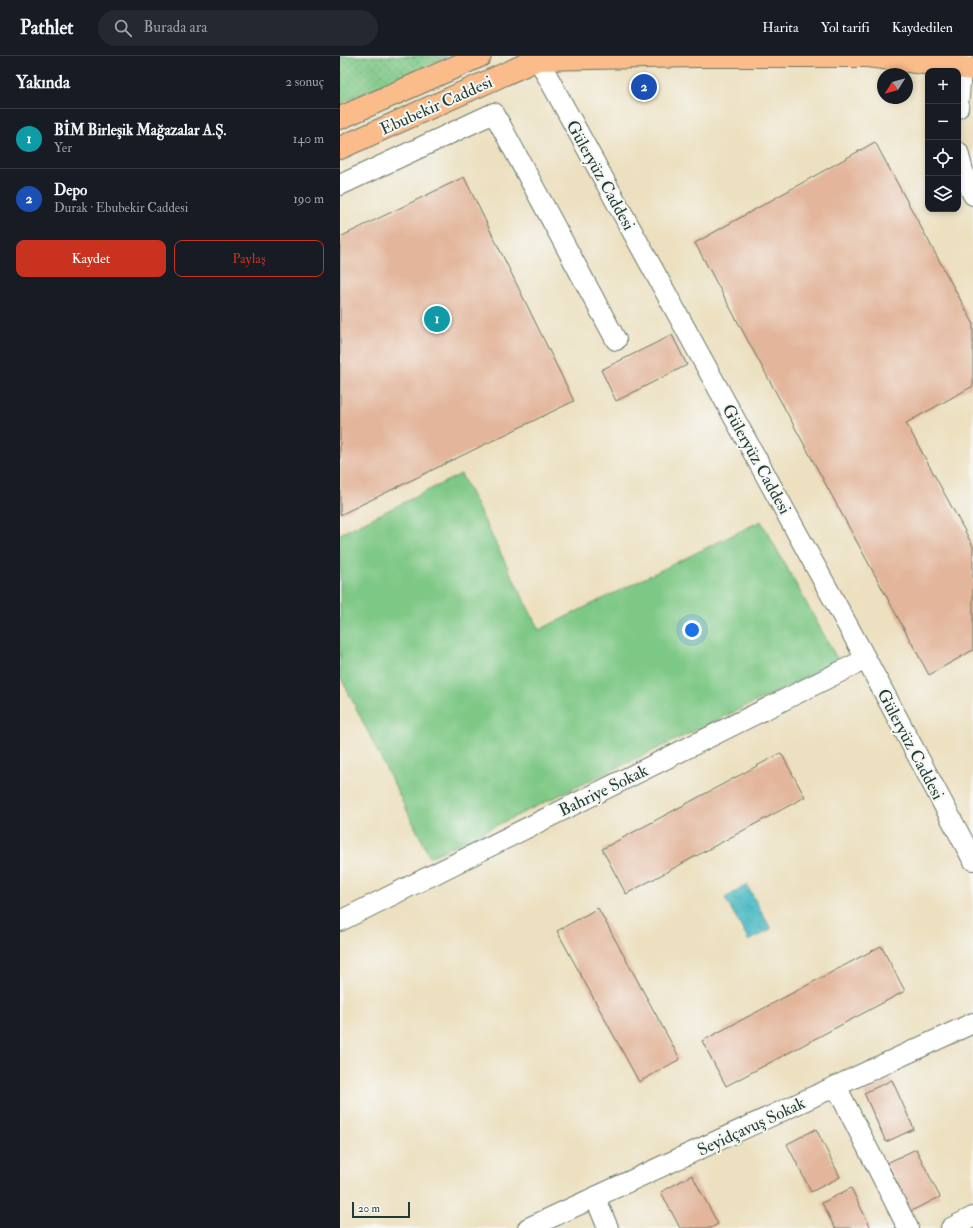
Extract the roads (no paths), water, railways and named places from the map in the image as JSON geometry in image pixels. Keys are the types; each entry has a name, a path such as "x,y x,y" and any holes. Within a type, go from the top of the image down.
{"main road":[{"name":"Ebubekir Caddesi","path":"340,118 480,56"},
{"name":"Ebubekir Caddesi","path":"340,148 537,58 867,56 965,64"}],"street":[{"name":"Güleryüz Caddesi","path":"537,58 866,659 973,860"},
{"path":"959,104 965,64"},
{"name":"Ebubekir Caddesi","path":"340,185 494,113 616,340"},
{"path":"961,164 964,175 973,195"},
{"name":"Bahriye Sokak","path":"340,921 866,659"},
{"name":"Seyidçavuş Sokak","path":"528,1228 973,1023"},
{"path":"836,1086 908,1228"},
{"path":"595,1197 608,1228"},
{"path":"951,1228 973,1217"}],"water":[{"path":"747,885 771,929 749,941 725,898"}],"place":[{"name":"Depo","path":"644,87"},
{"name":"BİM Birleşik Mağazalar A.Ş.","path":"437,319"}]}
